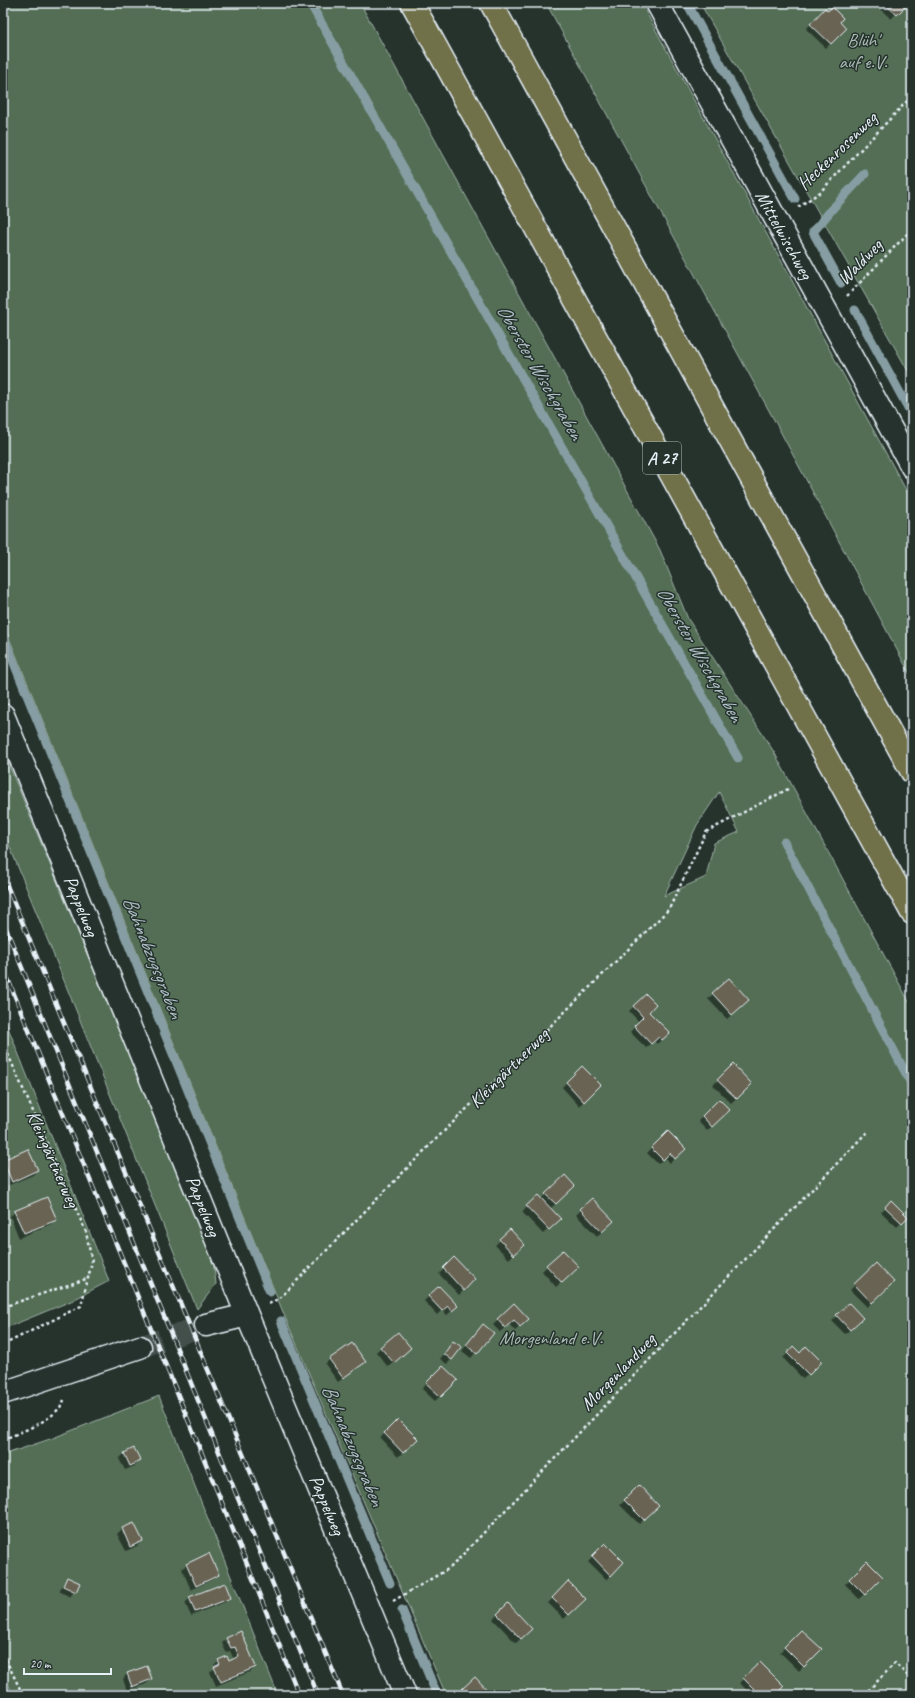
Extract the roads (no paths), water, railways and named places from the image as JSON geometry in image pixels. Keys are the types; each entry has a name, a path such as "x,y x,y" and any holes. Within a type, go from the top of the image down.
{"highway":[{"name":"A 27","path":"412,3 912,913"},
{"path":"491,3 912,772"}],"street":[{"name":"Mittelwischweg","path":"657,3 912,466"},
{"name":"Pappelweg","path":"3,715 247,1315 405,1695"},
{"path":"206,1325 247,1315"},
{"path":"3,1393 76,1370 140,1347"}],"waterway":[{"name":"Oberster Wischgraben","path":"310,3 738,758"},
{"path":"687,3 795,199"},
{"path":"841,283 813,232 865,174"},
{"path":"855,310 912,415"},
{"name":"Bahnabzugsgraben","path":"3,636 270,1292"},
{"name":"Oberster Wischgraben","path":"784,842 912,1085"},
{"name":"Bahnabzugsgraben","path":"281,1321 390,1583"},
{"name":"Bahnabzugsgraben","path":"402,1610 437,1695"}],"tunnel":[{"path":"140,1347 206,1325"}],"railway":[{"path":"3,876 343,1695"},
{"path":"3,921 318,1695"},
{"path":"3,967 299,1695"}],"park label":[{"name":"Blüh' auf e.V.","path":"863,51"},
{"name":"Morgenland e.V.","path":"551,1338"}]}
